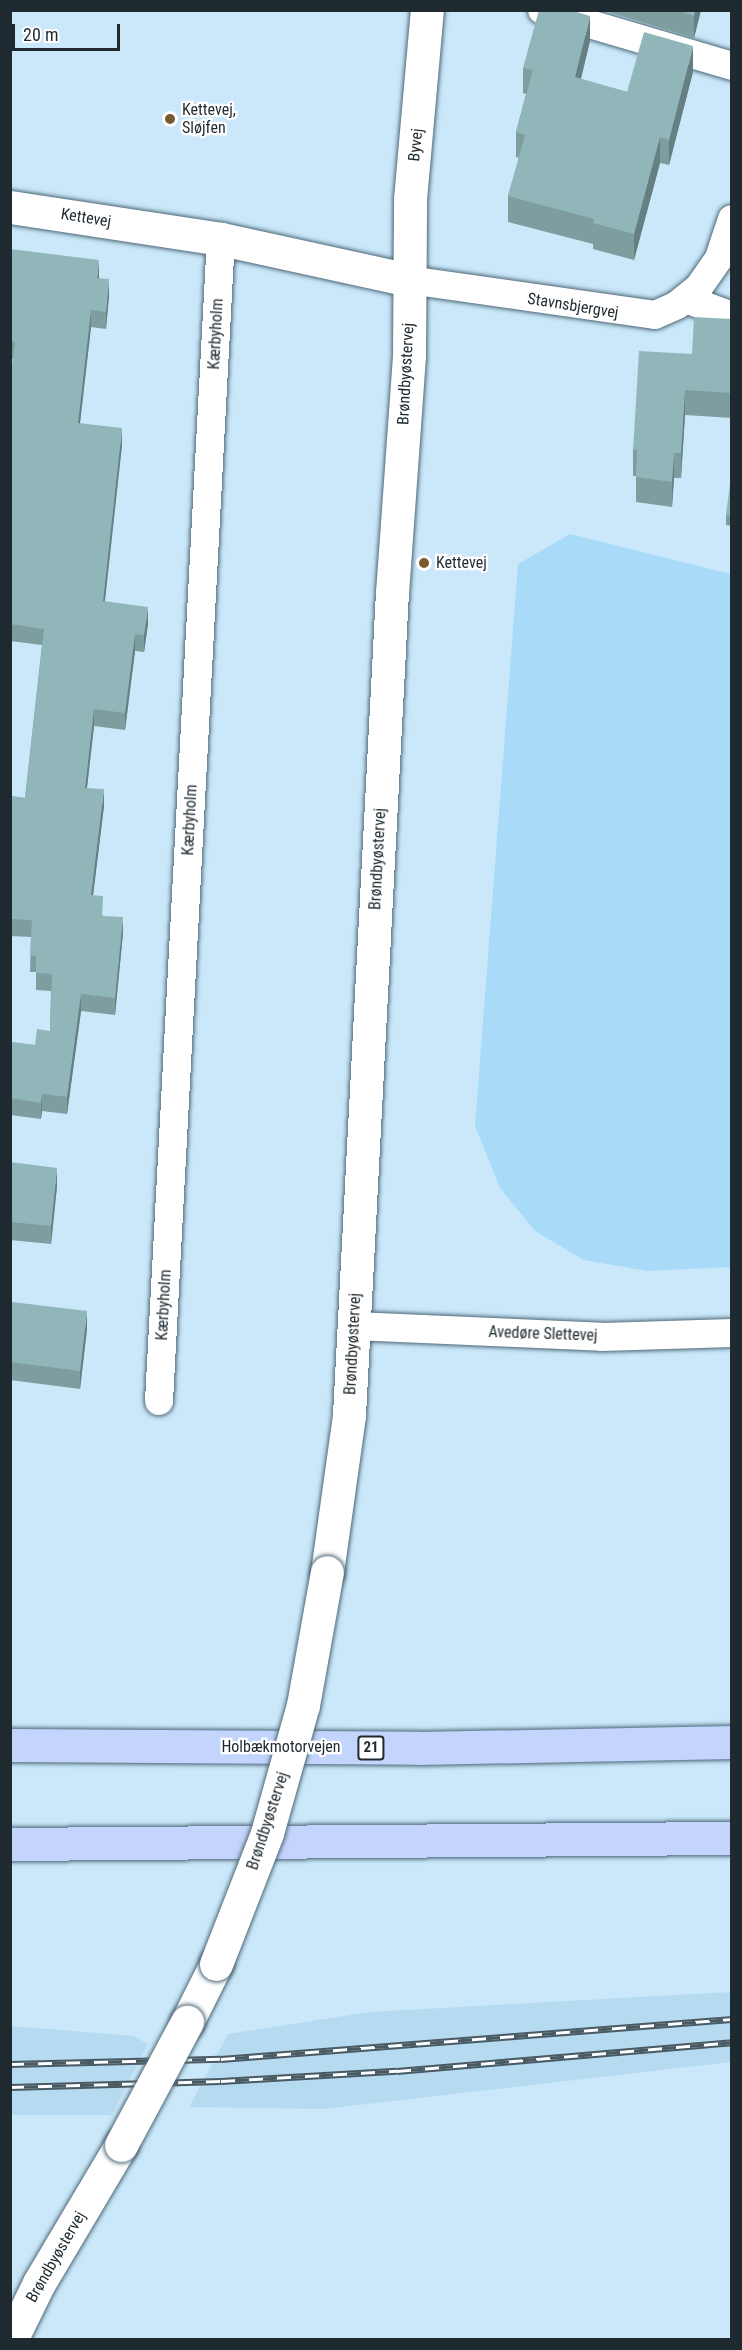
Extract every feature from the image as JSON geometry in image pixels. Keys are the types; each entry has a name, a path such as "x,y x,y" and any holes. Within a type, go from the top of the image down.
{"highway":[{"name":"Holbækmotorvejen","path":"10,1745 419,1748 732,1742"},
{"path":"10,1844 732,1838"}],"street":[{"name":"Byvej","path":"409,280 410,200 427,10"},
{"path":"542,10 732,66"},
{"name":"Kettevej","path":"10,207 221,239 409,280"},
{"path":"732,219 719,258 686,299 732,316"},
{"name":"Kærbyholm","path":"159,1401 221,239"},
{"name":"Stavnsbjergvej","path":"409,280 639,315 668,310 686,299"},
{"name":"Brøndbyøstervej","path":"11,2340 39,2283 121,2145 216,1964 267,1833 303,1705 327,1572 349,1415 393,585 409,355 409,280"},
{"name":"Avedøre Slettevej","path":"354,1326 602,1337 732,1333"}],"shaded area":[{"path":"570,534 731,574 731,1267 647,1271 584,1260 535,1231 500,1188 475,1126 518,564"},
{"path":"731,1992 731,2062 324,2109 189,2107 228,2034 370,2012"},
{"path":"11,2026 134,2036 148,2044 112,2115 11,2115"}],"building":[{"path":"539,10 570,10 590,16 575,77 627,92 644,32 693,46 669,140 660,137 634,234 593,223 594,219 508,196 525,135 516,132 533,70 523,68"},
{"path":"676,10 695,10 694,16"},
{"path":"10,249 99,260 97,278 109,279 106,312 91,310 78,423 122,428 103,601 148,607 144,635 135,634 125,713 94,709 85,788 104,789 91,895 103,896 102,916 123,917 115,998 81,994 67,1097 42,1094 41,1103 10,1098 10,1042 35,1045 37,1029 50,1031 52,974 36,973 36,956 30,955 32,920 10,919 10,796 25,798 44,629 10,624 10,382 15,342 10,342"},
{"path":"694,317 732,319 730,345 732,346 732,393 685,390 681,453 674,453 672,482 636,477 637,450 633,450 639,351 692,354"},
{"path":"730,484 732,484 732,516 726,515"},
{"path":"10,1162 57,1168 51,1226 10,1222"},
{"path":"12,1302 87,1311 80,1371 10,1362"}],"railway":[{"path":"10,2064 221,2059 732,2019"},
{"path":"10,2087 221,2081 397,2071 732,2042"}],"place":[{"name":"Kettevej, Sløjfen","path":"170,119"},
{"name":"Kettevej","path":"424,563"}]}
